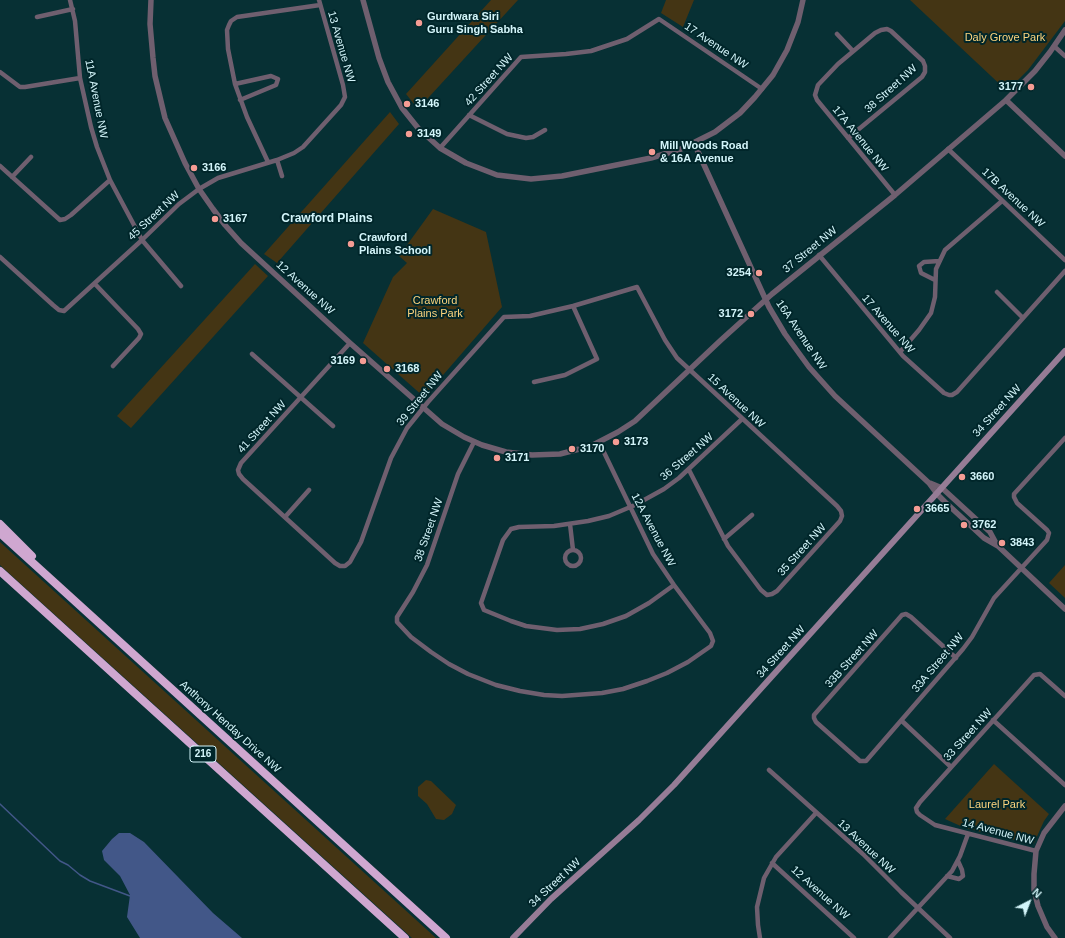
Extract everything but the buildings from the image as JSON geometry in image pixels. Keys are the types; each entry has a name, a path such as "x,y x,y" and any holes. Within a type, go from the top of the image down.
{"highway":[{"path":"0,524 124,646"},
{"name":"Anthony Henday Drive NW","path":"0,533 446,938"},
{"name":"216","path":"0,571 405,938"},
{"path":"0,579 30,605 50,617"}],"main road":[{"name":"34 Street NW","path":"513,938 551,899 639,820 674,785 1065,352"}],"street":[{"name":"11A Avenue NW","path":"70,0 75,21 80,78 93,137 110,180 142,240 182,286"},
{"name":"12 Avenue NW","path":"152,0 150,24 155,76 166,118 182,157 199,189 213,209 241,242 350,343 442,424 474,442 506,452 547,455"},
{"path":"363,0 379,58 393,92 413,122 440,148 466,163 488,172 512,178 535,179 562,176 674,152 694,144 715,132 732,120 749,104 773,75 787,50 798,22 803,0"},
{"path":"268,162 240,100 235,84 231,66 227,30 231,20 237,17 319,2"},
{"name":"13 Avenue NW","path":"319,2 343,86 345,94 344,99"},
{"path":"37,17 73,9"},
{"name":"42 Street NW","path":"440,148 521,57 591,51 627,39 659,19"},
{"name":"17 Avenue NW","path":"659,19 762,89"},
{"name":"38 Street NW","path":"848,138 922,77 926,68 923,62 891,31 885,29 875,33 852,51"},
{"name":"37 Street NW","path":"547,455 568,452 599,442 622,430 635,421 766,300 819,255 895,195 1006,100 1029,78 1065,30"},
{"path":"837,34 852,51"},
{"path":"1054,46 1065,56"},
{"name":"17A Avenue NW","path":"852,51 818,85 815,92 817,100 895,195"},
{"path":"0,72 20,87 80,78"},
{"path":"235,84 271,76 278,80 276,85 240,100"},
{"name":"45 Street NW","path":"0,257 53,305 59,310 64,311 95,284 179,204 199,189 218,178 277,160 294,153 303,147 341,105 344,99"},
{"path":"1006,100 1065,156"},
{"name":"42 Street NW","path":"469,115 507,134 526,138 533,137 545,130"},
{"name":"16A Avenue NW","path":"694,144 766,300 794,346 818,377 843,404 929,483 937,494 984,538 998,546 1065,609"},
{"name":"17B Avenue NW","path":"948,149 1065,260"},
{"path":"12,177 31,158"},
{"path":"277,160 282,176"},
{"path":"0,166 60,220 71,215 110,180"},
{"path":"900,352 931,313 935,297 934,280 936,269 945,250 1002,201"},
{"name":"17 Avenue NW","path":"819,255 900,352 944,393 951,395 957,392 1023,318"},
{"path":"934,280 922,272 919,266 924,262 939,261"},
{"path":"997,292 1023,318 1065,271"},
{"path":"95,284 141,334 113,366"},
{"name":"39 Street NW","path":"285,517 335,563 343,566 350,562 361,542 396,448 409,425 504,317 530,316 573,306 637,287"},
{"name":"15 Avenue NW","path":"637,287 668,346 689,370 837,506 842,514"},
{"path":"534,382 565,375 597,359 573,306"},
{"name":"41 Street NW","path":"285,517 243,479 238,470 240,465 350,343"},
{"name":"41 Street NW","path":"252,354 333,426"},
{"name":"36 Street NW","path":"674,585 649,603 626,616 603,624 580,629 556,630 526,626 484,610 481,599 503,540 511,529 519,527 570,524 604,517 630,507 664,489 689,470 742,419"},
{"name":"33A Street NW","path":"863,762 866,761 902,721 956,658 972,637 994,598 1047,540 1049,533 1017,502 1014,497 1016,492 1065,438"},
{"name":"38 Street NW","path":"474,442 458,474 427,565 397,620 400,626 423,646 449,664 468,674 520,691 562,696"},
{"name":"12A Avenue NW","path":"562,696 602,693 623,689 647,681 688,662 711,646 713,641 710,633 653,554 599,442"},
{"path":"689,470 724,539 752,515"},
{"name":"16A Avenue NW","path":"929,483 942,488 990,532 998,546"},
{"path":"285,517 309,490"},
{"name":"35 Street NW","path":"724,539 763,592 770,595 777,591 840,521 842,514"},
{"path":"570,524 573,550"},
{"name":"33B Street NW","path":"863,762 816,722 814,715 902,615 906,614 956,658"},
{"name":"33 Street NW","path":"917,812 916,808 920,802 1033,676 1040,674 1065,696"},
{"path":"994,720 1065,785"},
{"path":"902,721 951,767"},
{"name":"13 Avenue NW","path":"769,770 868,859 950,938"},
{"path":"1036,851 1044,833 1065,806"},
{"name":"14 Avenue NW","path":"917,812 926,820 935,824 1036,851 1034,890 1042,916 1047,927 1055,938"},
{"path":"760,938 757,907 764,878 776,857 816,813"},
{"path":"890,938 958,862 968,834"},
{"path":"947,876 959,879 963,876 958,862"},
{"name":"12 Avenue NW","path":"772,863 854,938"}],"green space":[{"path":"491,0 518,0 418,109 406,94"},
{"path":"666,0 694,0 683,27 661,13"},
{"name":"Daly Grove Park","path":"910,0 1065,0 1065,21 1028,70 1007,91"},
{"path":"390,112 399,124 277,263 264,254"},
{"name":"Crawford Plains Park","path":"433,209 486,232 502,307 424,397 363,343 393,277 407,263 399,256"},
{"path":"255,264 268,276 131,428 117,416"},
{"path":"0,542 436,938 412,938 0,565"},
{"path":"1065,565 1065,598 1049,583"},
{"name":"Laurel Park","path":"994,764 1049,814 1044,821 1034,843 1032,844 965,828 945,819"},
{"path":"426,780 431,781 456,805 452,814 444,820 436,819 427,804 418,796 418,787"}],"water":[{"path":"119,833 130,833 144,842 213,913 242,938 140,938 127,917 130,895 120,876 104,860 102,851"}],"waterway":[{"path":"0,804 60,861 90,881 130,896"}],"place":[{"name":"Gurdwara Siri Guru Singh Sabha","path":"419,23"},
{"name":"3177","path":"1031,87"},
{"name":"3146","path":"407,104"},
{"name":"3149","path":"409,134"},
{"name":"Mill Woods Road & 16A Avenue","path":"652,152"},
{"name":"3166","path":"194,168"},
{"name":"3167","path":"215,219"},
{"name":"Crawford Plains School","path":"351,244"},
{"name":"3254","path":"759,273"},
{"name":"3172","path":"751,314"},
{"name":"3169","path":"363,361"},
{"name":"3168","path":"387,369"},
{"name":"3173","path":"616,442"},
{"name":"3170","path":"572,449"},
{"name":"3171","path":"497,458"},
{"name":"3660","path":"962,477"},
{"name":"3665","path":"917,509"},
{"name":"3762","path":"964,525"},
{"name":"3843","path":"1002,543"}],"district":[{"name":"Crawford Plains","path":"327,219"}]}
